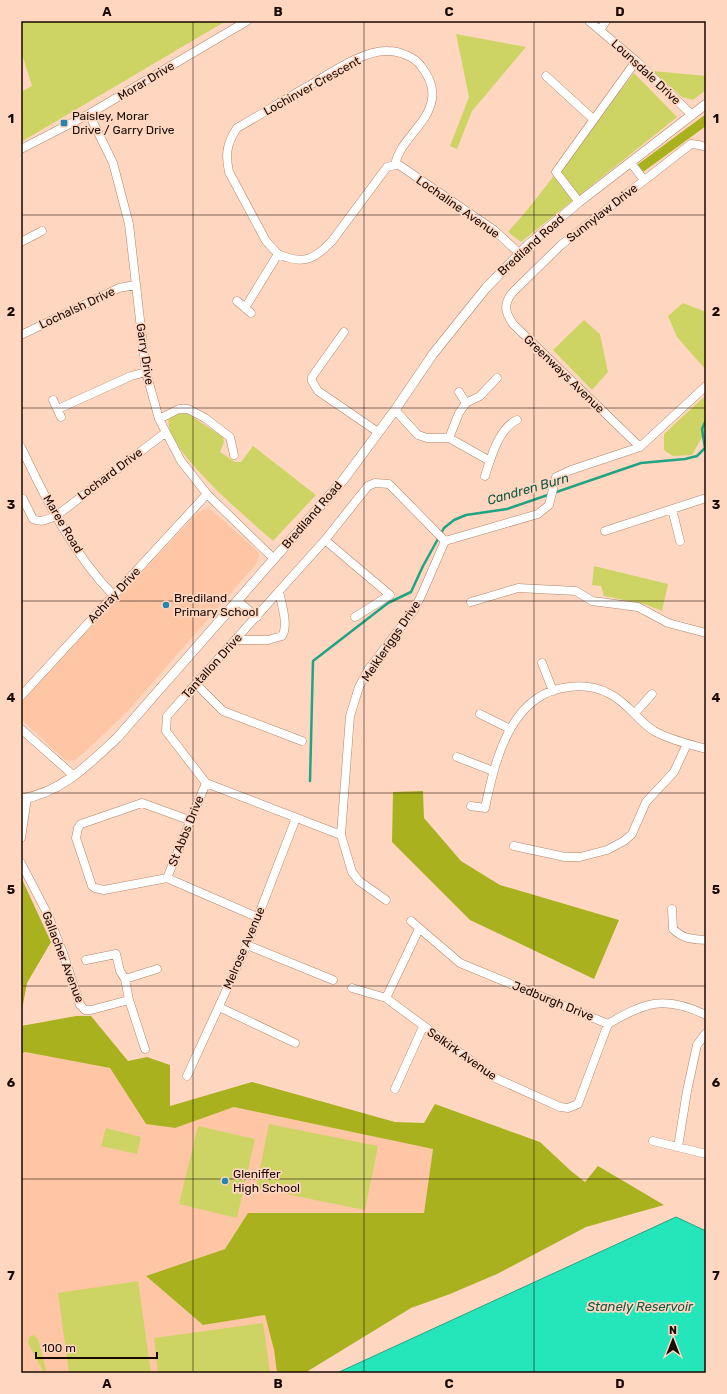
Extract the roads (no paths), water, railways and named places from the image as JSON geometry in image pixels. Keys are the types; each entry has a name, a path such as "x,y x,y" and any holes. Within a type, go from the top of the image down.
{"street":[{"name":"Morar Drive","path":"21,149 89,114 247,21"},
{"name":"Lounsdale Drive","path":"600,30 606,21"},
{"name":"Lounsdale Drive","path":"591,22 636,61 692,115"},
{"name":"Lochinver Crescent","path":"388,51 406,55 419,63 430,77 432,98 425,119 396,158 395,165 387,167 322,252 304,260 292,259 278,254 266,242 230,172 227,162 228,144 237,128 348,63 371,54 388,51"},
{"path":"579,202 556,172 636,61"},
{"path":"546,76 593,120"},
{"name":"Brediland Road","path":"24,798 47,793 74,776 117,738 344,479 395,410 433,354 486,288 519,252 579,202 706,104"},
{"name":"Garry Drive","path":"89,114 113,163 129,224 146,372 159,419 181,461 207,494 274,559"},
{"name":"Sunnylaw Drive","path":"512,293 561,245 644,180 691,144 703,146"},
{"path":"631,163 644,180"},
{"name":"Lochaline Avenue","path":"395,165 399,165 494,230 519,252"},
{"path":"21,242 42,231"},
{"path":"237,301 248,310 278,254"},
{"name":"Lochalsh Drive","path":"22,333 119,288 135,285"},
{"name":"Greenways Avenue","path":"512,293 505,307 505,312 512,324 640,448"},
{"path":"344,332 312,377 312,381 318,391 378,432"},
{"path":"58,409 131,376 146,372"},
{"path":"449,438 459,413 466,403 480,396 497,378"},
{"path":"443,540 538,514 549,505 556,478 571,470 640,448 706,386"},
{"path":"459,392 466,403"},
{"path":"53,400 61,417"},
{"path":"159,419 179,409 188,409 205,418 230,437 234,455"},
{"path":"395,410 418,435 427,438 449,438 490,461"},
{"path":"485,476 498,443 499,436 509,424 518,420"},
{"name":"Lochard Drive","path":"56,516 165,433"},
{"name":"Maree Road","path":"21,447 56,516 97,579 114,596"},
{"name":"Tantallon Drive","path":"206,783 166,731 167,716 325,540 368,486 375,483 389,484 443,540"},
{"name":"Achray Drive","path":"21,696 207,494"},
{"path":"605,531 706,498"},
{"path":"23,499 33,519 40,521 56,516"},
{"path":"672,509 680,541"},
{"path":"325,540 390,595 355,617"},
{"name":"Meikleriggs Drive","path":"386,900 359,881 352,872 341,835 348,729 357,694 368,670 406,620 422,596 443,540"},
{"path":"471,602 518,588 576,591 592,601 638,607 668,623 706,633"},
{"path":"236,640 268,640 282,636 284,633 284,624 279,591"},
{"path":"238,601 257,617"},
{"path":"542,663 553,691"},
{"path":"196,684 223,711 302,741"},
{"path":"471,806 485,808 498,755 510,729 526,707 553,691 576,686 598,688 621,700 654,731 687,744 706,749"},
{"path":"636,713 652,694"},
{"path":"480,714 510,729"},
{"path":"21,730 74,776"},
{"path":"514,846 565,857 593,855 624,841 632,834 646,802 674,772 687,744"},
{"path":"457,757 493,772"},
{"path":"206,783 341,835"},
{"name":"St Abbs Drive","path":"167,878 189,820 206,783"},
{"path":"21,838 24,798"},
{"path":"189,820 142,803 85,821 78,828 76,838 91,883 95,888 104,890 167,878 257,917"},
{"name":"Melrose Avenue","path":"187,1076 246,945 296,818"},
{"name":"Gallacher Avenue","path":"21,863 48,915 64,953 80,1005 85,1010 91,1010 129,1000"},
{"path":"672,909 673,929 679,935 689,939 706,940"},
{"name":"Jedburgh Drive","path":"411,921 460,963 608,1024 626,1013 646,1006 667,1002 692,1008 706,1015"},
{"path":"386,998 419,929"},
{"path":"246,945 333,980"},
{"name":"Gallacher Avenue","path":"86,960 116,954 120,971 125,979 129,1000 145,1050"},
{"path":"125,979 157,969"},
{"name":"Selkirk Avenue","path":"352,988 386,998 423,1027 493,1077 560,1107 568,1108 578,1104 608,1024"},
{"path":"219,1007 295,1043"},
{"name":"Selkirk Avenue","path":"395,1089 423,1027"},
{"path":"678,1147 697,1045 706,1033"},
{"path":"653,1141 706,1154"}],"water":[{"name":"Stanely Reservoir","path":"676,1217 706,1231 706,1373 337,1373"}],"waterway":[{"name":"Candren Burn","path":"310,781 313,661 388,603 411,592 423,566 444,528 454,520 466,515 507,509 641,463 685,459 697,456 705,448 702,429 706,420"}],"place":[{"name":"Paisley, Morar Drive / Garry Drive","path":"64,123"},
{"name":"Brediland Primary School","path":"166,605"},
{"name":"Gleniffer High School","path":"225,1181"}]}
